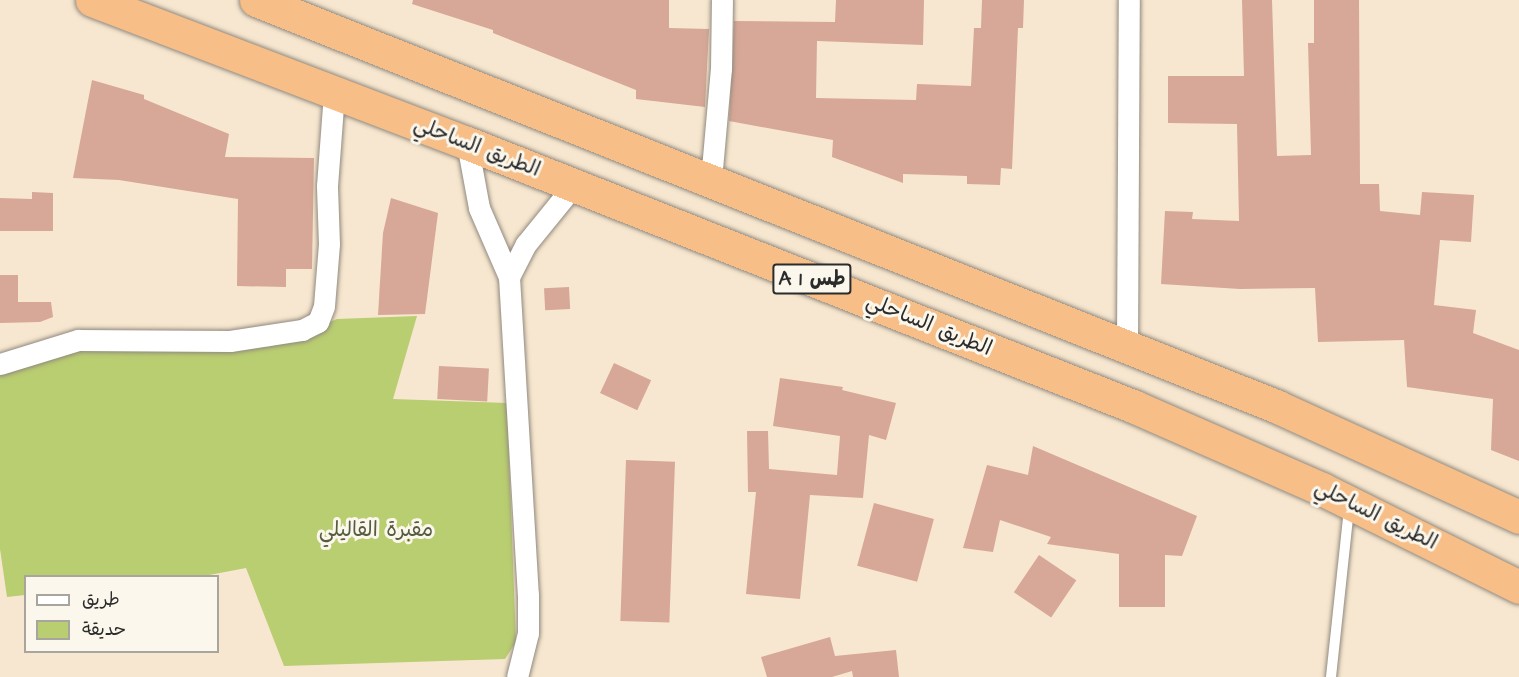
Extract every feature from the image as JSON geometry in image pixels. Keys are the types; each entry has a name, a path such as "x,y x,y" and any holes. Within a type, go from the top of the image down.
{"highway":[{"name":"الطريق الساحلي","path":"92,0 467,143 1135,407 1350,502 1519,586"},
{"name":"A 1 طس","path":"256,0 1278,407 1519,518"}],"street":[{"path":"711,180 721,69 722,0"},
{"path":"1127,347 1129,0"},
{"path":"0,364 78,340 230,341 302,330 318,322 324,306 329,244 327,186 334,93"},
{"path":"467,143 479,208 509,277 528,594 527,642 517,677"},
{"path":"509,277 526,244 574,185"}],"lane":[{"path":"1331,677 1350,502"}],"green space":[{"name":"مقبرة القاليلي","path":"417,316 393,399 507,403 516,642 505,659 284,666 246,568 209,575 24,575 24,595 7,597 0,549 0,372 74,347 269,347 337,319"}],"building":[{"path":"413,0 669,0 669,28 709,29 705,107 636,99 636,90 493,33 493,30 412,4"},
{"path":"836,0 924,0 923,45 817,41 816,98 916,100 917,84 971,86 974,28 981,28 982,0 1024,0 1023,28 1018,28 1012,169 1001,168 1000,185 967,184 967,176 903,174 903,183 832,157 833,140 729,121 734,21 835,22"},
{"path":"1242,0 1272,0 1277,156 1311,155 1308,43 1314,43 1314,0 1359,0 1360,184 1379,184 1380,211 1420,215 1422,192 1474,195 1471,242 1440,240 1434,305 1476,310 1473,333 1519,350 1519,461 1491,450 1493,399 1407,387 1404,340 1318,342 1315,288 1240,289 1161,284 1165,211 1193,212 1192,219 1239,221 1237,124 1168,123 1168,76 1244,76"},
{"path":"92,80 144,95 144,99 229,134 225,157 314,158 312,269 286,269 286,287 237,286 238,199 119,180 73,178"},
{"path":"32,192 53,193 53,231 0,231 0,198 32,199"},
{"path":"391,198 438,213 425,314 378,315 383,233"},
{"path":"0,275 18,275 18,302 51,302 53,317 40,322 0,323"},
{"path":"569,287 570,309 545,310 544,288"},
{"path":"614,363 651,380 637,410 600,393"},
{"path":"439,366 489,369 487,402 437,399"},
{"path":"780,378 843,387 842,390 896,403 886,440 869,435 863,498 810,495 800,599 746,594 756,492 748,492 747,431 768,431 769,469 837,475 840,436 773,426"},
{"path":"1033,446 1197,516 1182,556 1165,555 1165,607 1119,607 1119,554 1047,544 1051,537 1000,520 993,552 963,548 987,465 1028,475"},
{"path":"626,460 675,462 669,623 620,621"},
{"path":"874,503 934,519 917,582 857,566"},
{"path":"1039,555 1076,580 1051,617 1014,592"},
{"path":"830,637 835,656 896,650 899,677 853,677 852,671 832,677 767,677 761,657"}]}
